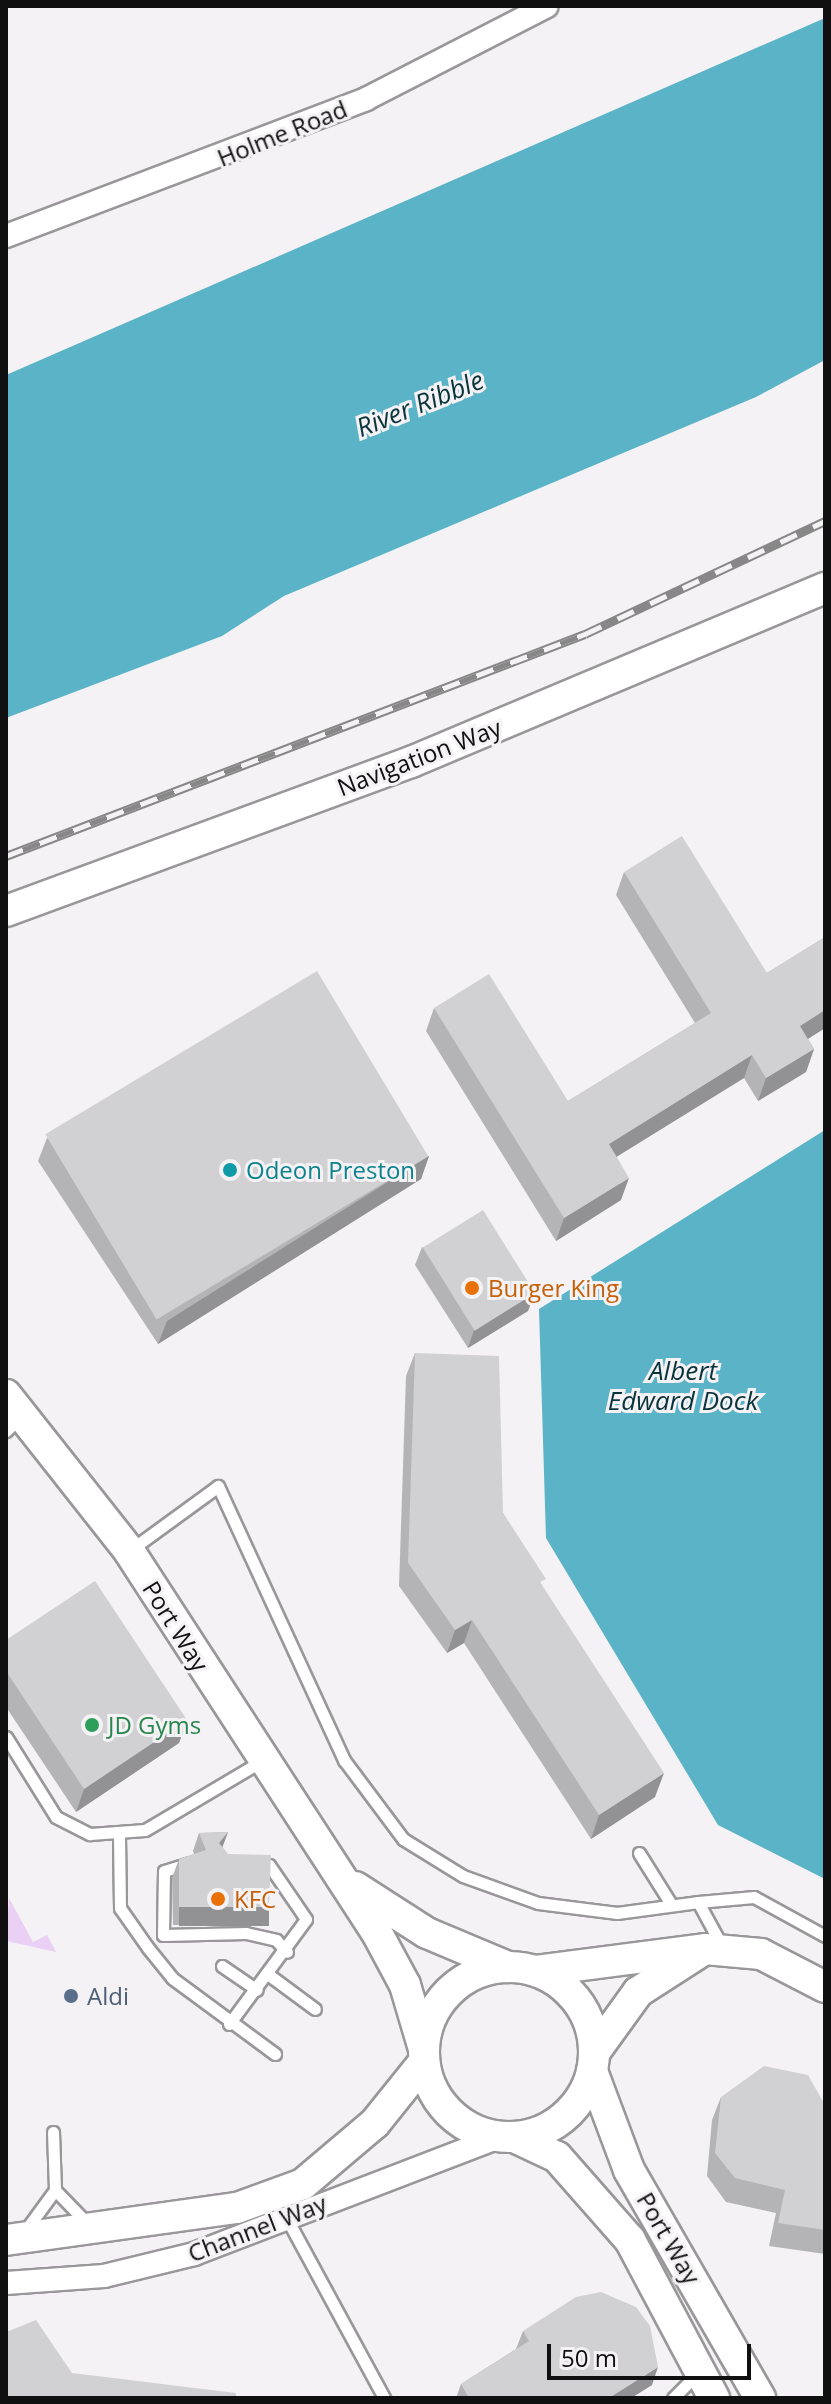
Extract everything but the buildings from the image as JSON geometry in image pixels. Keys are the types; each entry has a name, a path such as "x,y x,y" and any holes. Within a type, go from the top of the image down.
{"street":[{"name":"Holme Road","path":"6,236 366,99 547,6"},
{"name":"Navigation Way","path":"6,911 411,762 825,588"},
{"name":"Port Way","path":"12,1413 129,1551 260,1762 332,1868 405,1985 424,2055"},
{"name":"Port Way","path":"332,1868 383,1909 522,1969"},
{"path":"715,1950 638,1992 593,2062 563,2118 507,2137 445,2109 424,2055 436,2008 454,1987 522,1969 715,1950 761,1954 825,1987"},
{"path":"522,1969 581,2006 593,2062"},
{"name":"Channel Way","path":"10,2240 237,2208 303,2184 375,2123 424,2055"},
{"name":"Port Way","path":"593,2062 629,2170 760,2398"},
{"name":"Port Way","path":"507,2137 557,2157 595,2195 630,2240 714,2398"},
{"name":"Channel Way","path":"6,2283 104,2276 194,2254 507,2137"}],"lane":[{"path":"129,1551 218,1486 339,1750 403,1839 463,1876 538,1903 617,1913 671,1904 754,1897 825,1936"},
{"path":"6,1737 56,1817 79,1832 119,1836 145,1830 260,1762"},
{"path":"119,1836 120,1908 172,1978 229,2024 275,2054"},
{"path":"639,1853 671,1904"},
{"path":"193,1863 164,1871 163,1935 246,1933 276,1940 287,1952"},
{"path":"229,2024 287,1952 306,1919 269,1865 244,1863"},
{"path":"698,1902 715,1950"},
{"path":"222,1966 257,1990"},
{"path":"269,1975 315,2009"},
{"path":"53,2132 55,2190 70,2211 98,2229"},
{"path":"10,2240 55,2190"},
{"path":"287,2219 384,2398"},
{"path":"673,2398 700,2370"}],"shaded area":[{"path":"9,1898 33,1942 47,1935 56,1952 6,1941"}],"water":[{"name":"River Ribble","path":"825,18 825,360 756,397 284,596 222,636 6,718 6,375"},
{"name":"Albert Edward Dock","path":"825,1130 825,1879 718,1825 546,1538 539,1309"}],"railway":[{"path":"6,856 585,634 825,521"}],"place":[{"name":"Odeon Preston","path":"230,1170"},
{"name":"Burger King","path":"472,1288"},
{"name":"JD Gyms","path":"92,1725"},
{"name":"KFC","path":"218,1899"},
{"name":"Aldi","path":"71,1996"}]}
